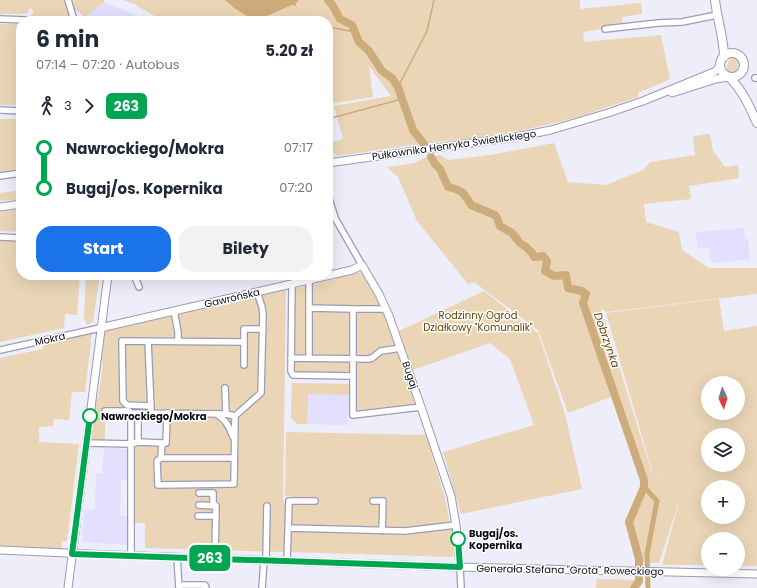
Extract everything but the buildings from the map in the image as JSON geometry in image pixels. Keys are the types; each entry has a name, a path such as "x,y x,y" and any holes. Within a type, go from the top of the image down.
{"main road":[{"path":"714,0 724,48 721,69 736,84 746,99 757,123"},
{"path":"721,33 733,54"},
{"path":"722,60 730,54 733,54 739,56 743,61 744,67 742,72 742,82 746,99"},
{"path":"729,76 736,76 742,72"}],"street":[{"path":"68,0 73,16"},
{"path":"605,30 658,23 682,22 717,15"},
{"path":"0,18 16,19"},
{"name":"Pułkownika Henryka Świetlickiego","path":"333,162 516,137 551,130 608,113 714,72 718,69 722,60"},
{"name":"Pułkownika Henryka Świetlickiego","path":"647,99 729,76"},
{"path":"0,110 16,111"},
{"path":"0,176 16,174"},
{"path":"0,207 16,205"},
{"name":"Bugaj","path":"333,211 335,218 386,308 401,348 450,496 456,525 460,567"},
{"path":"0,237 16,238"},
{"name":"Gawrońska","path":"333,274 352,270 362,265"},
{"path":"68,588 107,280"},
{"path":"136,280 139,287"},
{"path":"309,280 309,358"},
{"name":"Gawrońska","path":"100,328 309,280"},
{"path":"292,284 291,372 294,375 353,376"},
{"path":"234,445 235,416 261,393 263,329 262,307 257,292"},
{"path":"309,308 352,310 386,308"},
{"path":"352,310 353,415 421,407"},
{"path":"174,311 178,332 178,342"},
{"name":"Mokra","path":"0,350 100,328"},
{"path":"244,365 244,329 263,329"},
{"path":"151,406 127,406 123,401 122,341 244,342"},
{"path":"148,342 152,413"},
{"path":"291,358 368,359 372,358 381,351 401,348"},
{"path":"226,388 226,414"},
{"path":"106,411 167,414 226,414 235,416"},
{"path":"131,413 131,556"},
{"path":"138,413 138,442"},
{"path":"86,443 166,443 167,414"},
{"path":"214,414 223,419 234,437 234,445 234,458 234,484 158,485 157,461 162,458 234,458"},
{"path":"162,443 162,458"},
{"path":"199,493 214,493 213,502 216,506 215,558"},
{"path":"287,561 289,500 315,501"},
{"path":"373,501 383,501 382,531"},
{"path":"199,505 216,506"},
{"path":"262,588 265,560 267,506"},
{"path":"198,516 216,516"},
{"path":"288,528 405,531 456,525"},
{"name":"Generała Stefana \"Grota\" Roweckiego","path":"0,550 72,554 460,567 757,574"},
{"path":"177,557 179,587 205,585 206,588"},
{"path":"460,567 461,588"}],"shaded area":[{"path":"225,0 299,0 296,3 296,6 292,5 267,16 247,16"},
{"path":"104,2 136,16 86,16"},
{"path":"744,228 745,239 748,239 750,259 714,263 710,258 709,247 698,248 695,232"},
{"path":"292,383 350,384 350,413 348,414 348,425 298,424 291,418"},
{"path":"104,448 127,449 128,480 121,480 120,516 130,516 129,545 82,542 84,510 95,509 96,473 102,473"}],"green space":[{"path":"0,0 65,0 70,16 31,16 34,11 30,8 28,13 24,14 0,14"},
{"path":"71,0 104,0 104,2 86,16 84,16 75,10"},
{"path":"123,0 580,0 580,9 641,3 642,14 622,17 623,25 583,32 584,42 661,35 670,79 638,93 638,97 575,118 515,132 473,139 412,145 338,156 333,154 333,142 343,139 334,106 391,96 369,66 373,97 333,103 333,16 154,16 134,4"},
{"path":"0,24 16,24 16,105 0,105"},
{"path":"730,57 737,58 739,60 736,74 727,72"},
{"path":"0,119 16,119 16,170 0,172"},
{"path":"710,134 713,151 725,167 738,165 739,178 689,186 691,199 644,204 646,222 679,232 682,250 709,268 757,268 757,294 606,312 601,308 653,474 606,313 719,299 724,331 757,326 757,566 745,566 745,532 701,532 701,565 662,565 680,499 659,563 642,562 632,521 647,482 616,395 568,413 538,330 474,282 468,284 417,221 398,177 387,167 415,163 424,158 440,155 448,160 490,155 554,143 568,182 606,185 643,170 650,162 695,155 693,136"},
{"path":"16,191 16,199 0,201 0,193"},
{"path":"16,210 16,232 0,231 0,212"},
{"path":"0,241 16,241 16,280 80,280 77,315 65,314 64,328 0,342"},
{"path":"356,272 364,274 386,317 411,388 415,405 356,412 355,375 294,374 294,289 333,280 336,279 336,276"},
{"path":"86,280 99,280 93,322 87,325 84,318"},
{"path":"290,287 286,291 283,499 286,507 285,552 145,548 145,523 133,523 134,447 140,445 168,444 168,412 105,409 105,441 90,440 95,399 98,399 103,363 99,362 104,332 108,329 224,302 225,305 246,300 246,297"},
{"name":"Rodzinny Ogród Działkowy \"Komunalik\"","path":"484,291 538,333 565,414 582,489 461,514 443,452 534,425 510,359 490,343 413,370 399,331"},
{"path":"92,333 85,392 72,392 69,420 54,419 53,426 39,427 39,442 79,444 67,541 62,541 61,549 0,547 0,358 43,349 42,343"},
{"path":"292,383 350,384 350,395 308,394 307,424 298,424 291,418"},
{"path":"286,432 426,435 445,498 452,529 454,555 452,557 290,552 291,496 285,496"},
{"path":"597,579 636,580 632,588 596,588"}],"waterway":[{"name":"Dobrzynka","path":"328,0 340,19 352,25 359,42 369,51 382,71 392,78 398,87 413,130 424,144"},
{"path":"398,87 427,31 434,0"},
{"path":"333,28 355,32"},
{"path":"333,118 402,99"},
{"name":"Dobrzynka","path":"431,157 440,169 448,187 462,192 471,205 495,215 500,226 512,233 520,243 532,253 534,257 543,256 547,261 545,271 554,276 566,275 568,288 582,291 586,294 583,303 644,480 644,487 629,522 639,559 639,581 634,588"},
{"path":"644,487 657,501 647,554 648,588"}],"bus line":[{"name":"263","path":"90,416 72,554 460,567 458,539"}],"place":[{"name":"Nawrockiego/Mokra","path":"90,416"},
{"name":"Bugaj/os. Kopernika","path":"458,539"}]}
